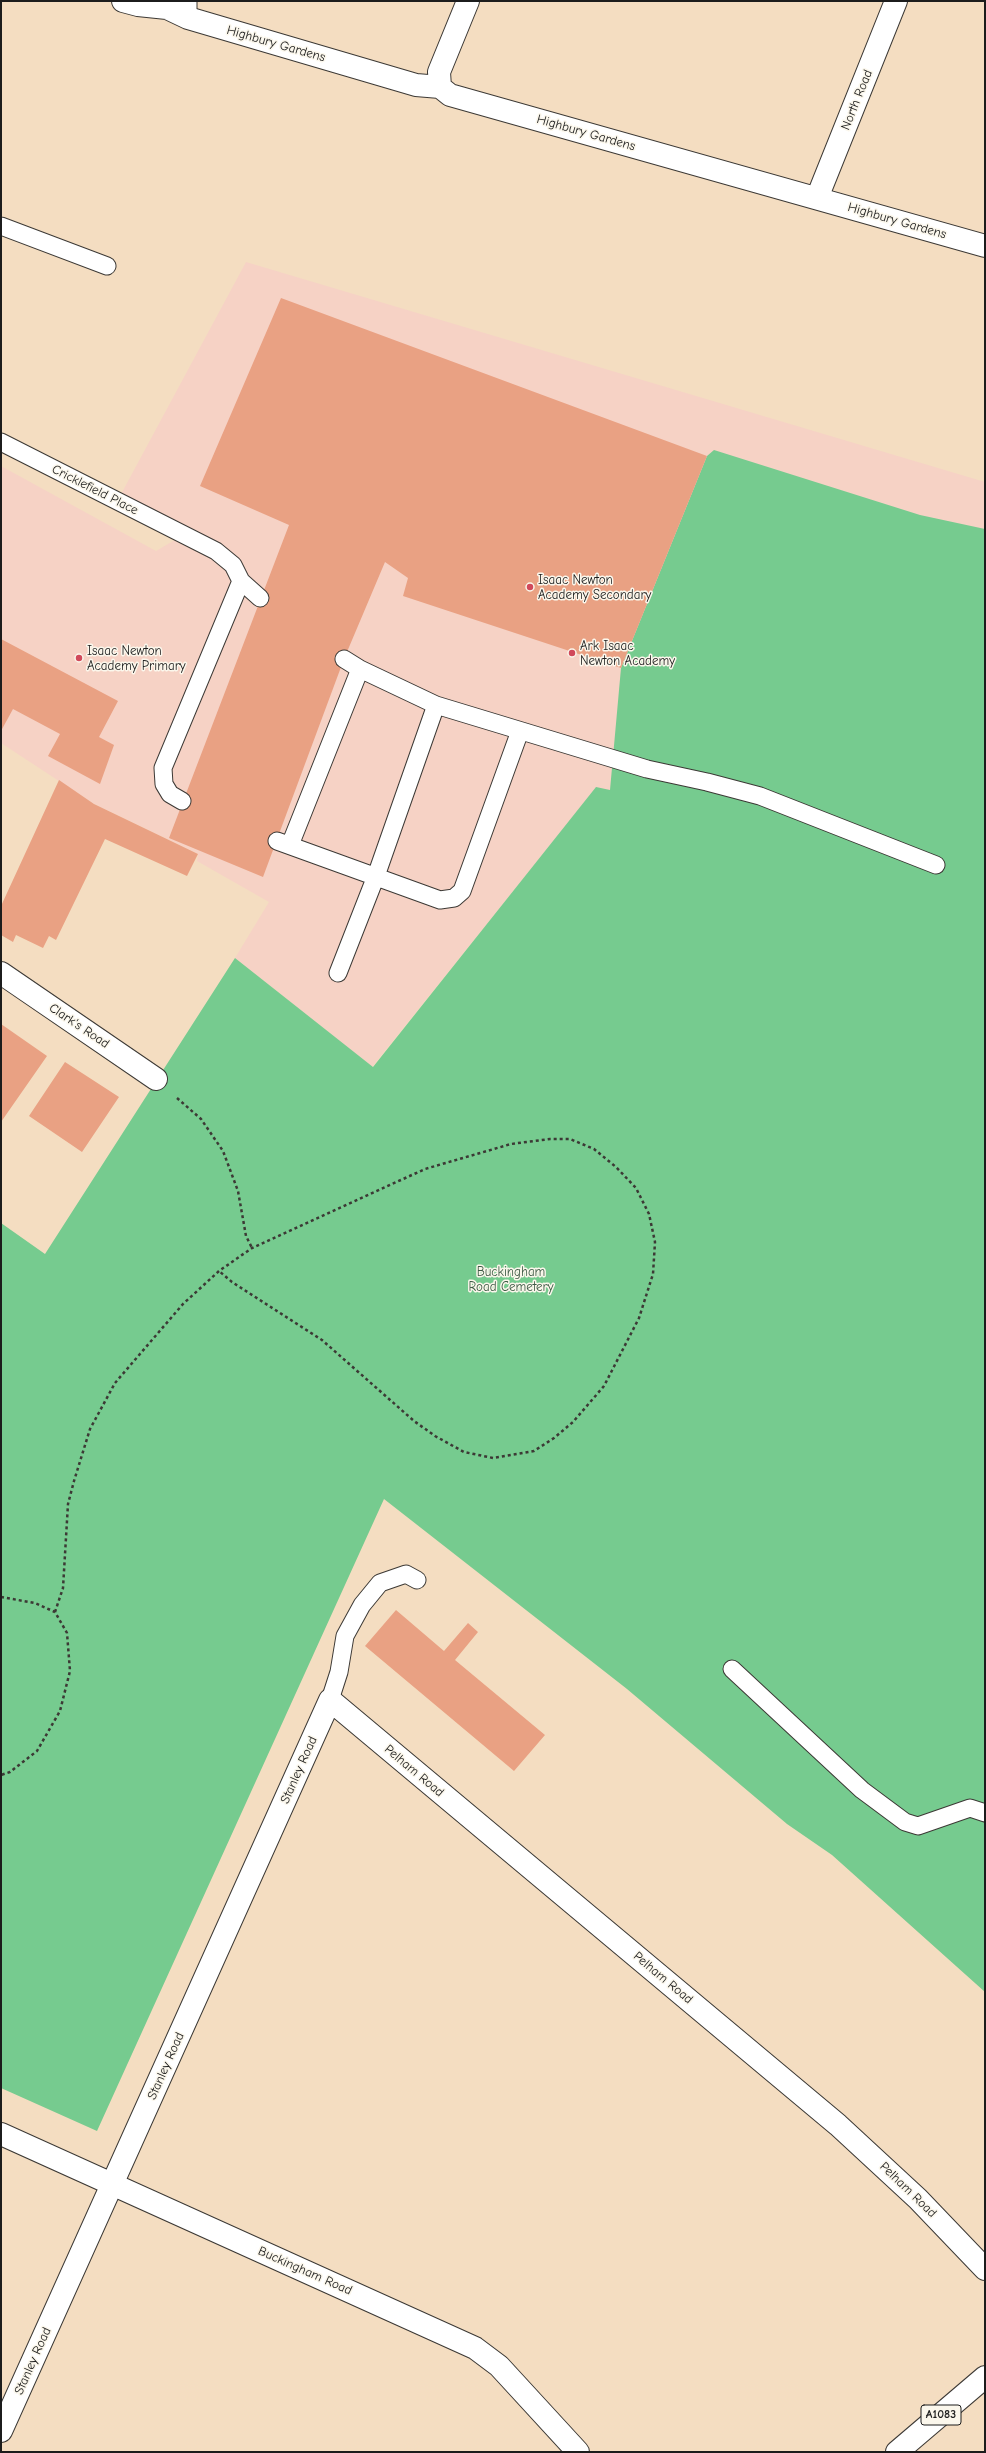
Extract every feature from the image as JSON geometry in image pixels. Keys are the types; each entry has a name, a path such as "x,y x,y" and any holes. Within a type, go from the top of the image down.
{"street":[{"name":"Highbury Gardens","path":"123,1 138,6 188,9 416,85 440,87 450,95 985,246"},
{"path":"440,87 439,72 468,1"},
{"name":"North Road","path":"817,198 896,1"},
{"name":"Clark's Road","path":"1,973 156,1079"},
{"name":"Stanley Road","path":"1,2431 120,2186 330,1700"},
{"name":"Pelham Road","path":"330,1700 838,2125 918,2199 985,2269"},
{"name":"Buckingham Road","path":"1,2134 120,2186 475,2348 499,2366 578,2452"},
{"name":"A1083","path":"897,2452 985,2377"}],"lane":[{"path":"1,226 107,266"},
{"name":"Cricklefield Place","path":"1,442 216,551 233,565 241,582"},
{"path":"182,801 170,794 164,784 163,768 241,582 260,598"},
{"path":"344,659 360,669 436,705 647,769 707,782 760,796 936,865"},
{"path":"360,669 284,843 440,900 454,898 462,891 520,731"},
{"path":"338,973 376,876 436,705"},
{"path":"330,1700 339,1672 345,1636 362,1605 380,1583 406,1574 417,1580"},
{"path":"732,1669 862,1790 905,1822 918,1826 970,1808 985,1813"}],"path":[{"path":"156,1079 201,1119 223,1151 238,1191 246,1236 252,1248"},
{"path":"55,1612 63,1588 68,1504 90,1429 115,1383 183,1304 219,1272 252,1248 425,1169 512,1144 550,1139 570,1139 594,1149 616,1167 636,1188 649,1214 655,1242 653,1274 639,1318 604,1386 573,1422 554,1438 534,1450 494,1458 464,1452 435,1436 414,1421 322,1340 219,1272"},
{"path":"1,1597 35,1603 55,1612 67,1633 70,1671 60,1711 37,1751 10,1772 1,1775"}],"shaded area":[{"name":"Ark Isaac Newton Academy","path":"246,262 985,482 985,858 596,788 372,1067 235,958 269,902 197,861 198,854 94,804 1,743 1,466 156,551 185,534 120,496"}],"green space":[{"name":"Buckingham Road Cemetery","path":"714,450 920,515 985,529 985,1992 832,1855 787,1824 627,1689 384,1499 97,2131 1,2088 1,1223 45,1254 235,958 373,1067 596,787 610,790 621,668 707,456"}],"building":[{"name":"Isaac Newton Academy Secondary","path":"281,298 707,456 621,668 403,596 408,578 385,562 344,659 263,877 169,838 289,525 200,486"},
{"path":"1,639 118,701 99,737 114,745 100,784 48,756 60,734 13,709 1,731"},
{"path":"59,780 94,804 198,854 187,876 105,839 56,940 49,936 43,948 16,935 13,942 1,935 1,906"},
{"path":"1,1024 47,1056 1,1122"},
{"path":"65,1062 119,1097 82,1152 29,1116"},
{"path":"396,1610 444,1651 468,1623 478,1632 455,1660 545,1735 514,1771 365,1646"}],"place":[{"name":"Isaac Newton Academy Secondary","path":"530,587"},
{"name":"Ark Isaac Newton Academy","path":"572,653"},
{"name":"Isaac Newton Academy Primary","path":"79,658"}]}
